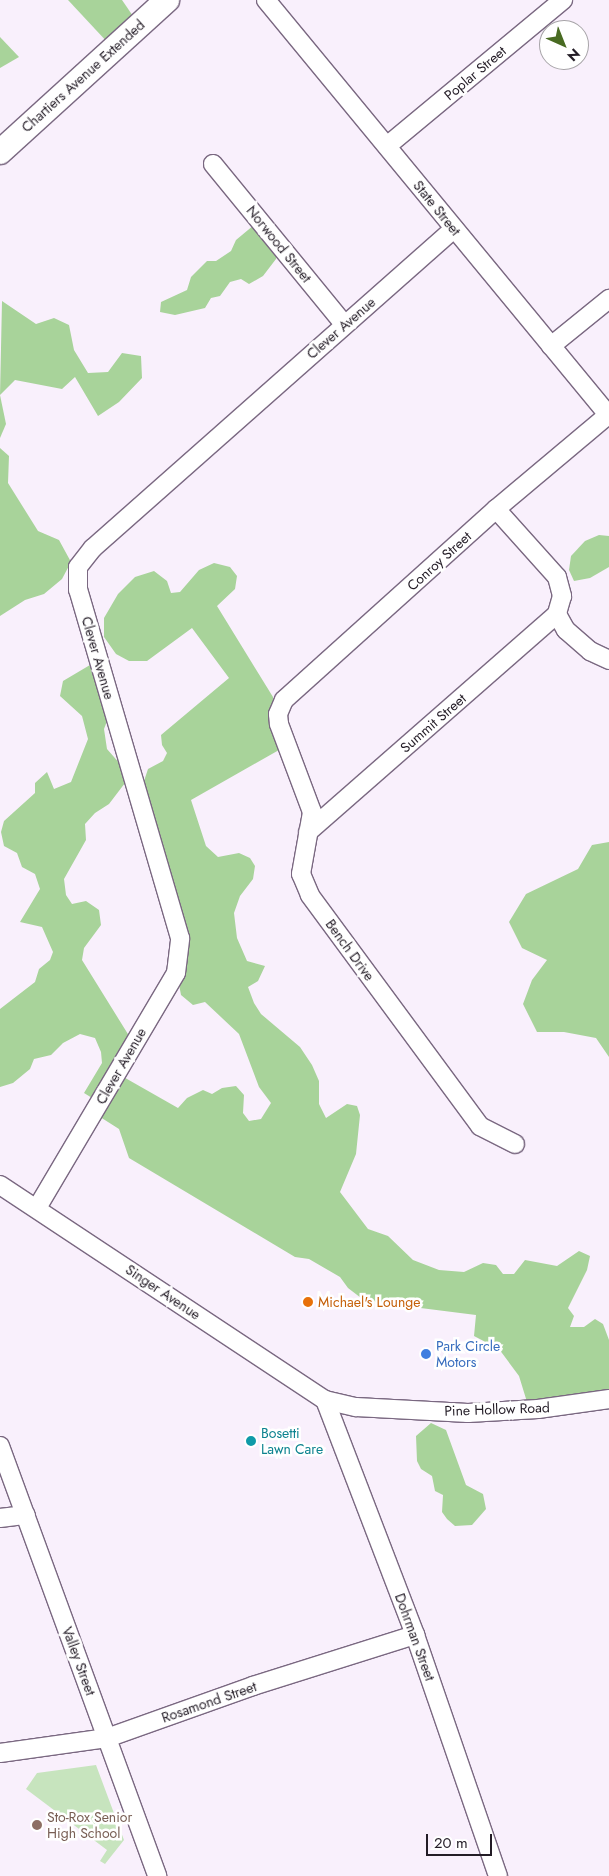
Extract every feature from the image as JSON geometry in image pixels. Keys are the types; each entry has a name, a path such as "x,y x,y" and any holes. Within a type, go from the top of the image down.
{"street":[{"name":"Chartiers Avenue Extended","path":"0,152 167,0"},
{"name":"State Street","path":"266,0 608,416"},
{"name":"Poplar Street","path":"386,146 563,0"},
{"name":"Norwood Street","path":"213,164 344,324"},
{"name":"Clever Avenue","path":"38,1208 176,972 180,938 78,590 78,567 93,548 344,324 454,229"},
{"path":"551,346 609,299"},
{"name":"Conroy Street","path":"278,714 284,700 496,508 608,416"},
{"path":"496,508 556,577 562,596 557,614 566,630 590,651 609,660"},
{"name":"Summit Street","path":"308,832 557,614"},
{"name":"Bench Drive","path":"278,714 279,724 312,812 302,874 310,894 480,1126 515,1144"},
{"name":"Singer Avenue","path":"0,1186 38,1208 326,1400"},
{"name":"Pine Hollow Road","path":"326,1400 356,1406 468,1413 538,1409 608,1401"},
{"name":"Dohrman Street","path":"326,1400 415,1635 498,1876"},
{"name":"Valley Street","path":"0,1446 156,1876"},
{"path":"0,1518 26,1515"},
{"name":"Rosamond Street","path":"0,1753 107,1738 253,1686 415,1635"}],"green space":[{"path":"68,0 122,0 135,19 109,44"},
{"path":"0,37 19,57 0,68"},
{"path":"254,225 278,248 276,259 263,276 249,284 241,279 230,282 220,296 211,298 205,308 175,315 160,312 161,302 187,290 191,277 207,261 216,261 231,251 236,240"},
{"path":"2,301 36,324 54,318 69,325 74,350 88,373 108,372 122,353 141,356 142,378 119,402 98,416 75,377 62,389 15,380 0,395"},
{"path":"0,395 6,424 0,438"},
{"path":"0,448 9,456 8,483 38,531 59,540 71,562 62,579 44,594 25,600 0,616"},
{"path":"599,535 609,536 609,567 590,578 574,581 569,570 571,556 585,541"},
{"path":"214,563 230,567 237,576 235,589 217,606 273,697 279,750 191,800 206,846 218,857 239,853 250,858 255,866 253,879 240,896 234,913 237,938 247,961 265,966 258,981 248,987 254,1003 261,1014 300,1047 312,1065 319,1081 319,1104 326,1118 347,1104 357,1106 360,1115 356,1154 340,1192 368,1229 388,1236 413,1260 439,1270 464,1272 483,1263 496,1265 503,1274 514,1274 525,1260 557,1266 579,1251 590,1256 587,1270 568,1308 574,1316 570,1327 584,1327 595,1319 603,1324 609,1340 609,1393 527,1402 519,1376 499,1349 474,1336 476,1315 365,1301 348,1288 340,1277 309,1259 295,1257 129,1158 119,1129 97,1115 120,1075 178,1108 187,1098 203,1090 212,1094 222,1088 236,1086 244,1095 243,1113 249,1121 261,1119 271,1103 259,1087 239,1034 205,1002 193,1005 181,995 142,787 148,769 163,761 167,753 162,745 161,735 229,678 192,628 147,661 129,661 116,654 104,637 104,618 118,594 135,577 154,571 167,581 171,593 180,592 199,570"},
{"path":"90,665 109,716 104,729 107,749 121,765 125,783 109,804 95,813 85,824 86,840 64,879 66,895 72,904 86,901 99,910 101,925 84,948 82,960 131,1039 97,1101 84,1093 102,1063 101,1052 95,1038 80,1034 63,1043 51,1055 34,1059 30,1069 13,1083 0,1087 0,1009 35,982 39,969 50,960 53,952 42,927 20,922 40,889 35,874 22,867 17,853 4,846 1,832 4,821 35,793 35,783 47,772 54,789 71,782 88,739 82,716 60,696 63,681"},
{"path":"609,842 609,1057 596,1038 564,1032 537,1032 523,1004 532,980 547,960 522,948 509,922 526,894 578,869 592,845"},
{"path":"431,1423 446,1430 466,1485 483,1494 486,1509 472,1525 455,1526 447,1519 442,1512 443,1495 435,1491 432,1476 421,1469 417,1461 416,1436"},
{"path":"96,1765 124,1840 105,1864 100,1861 107,1850 26,1789 37,1773"}],"place":[{"name":"Michael's Lounge","path":"308,1302"},
{"name":"Park Circle Motors","path":"426,1354"},
{"name":"Bosetti Lawn Care","path":"251,1441"},
{"name":"Sto-Rox Senior High School","path":"37,1825"}]}
